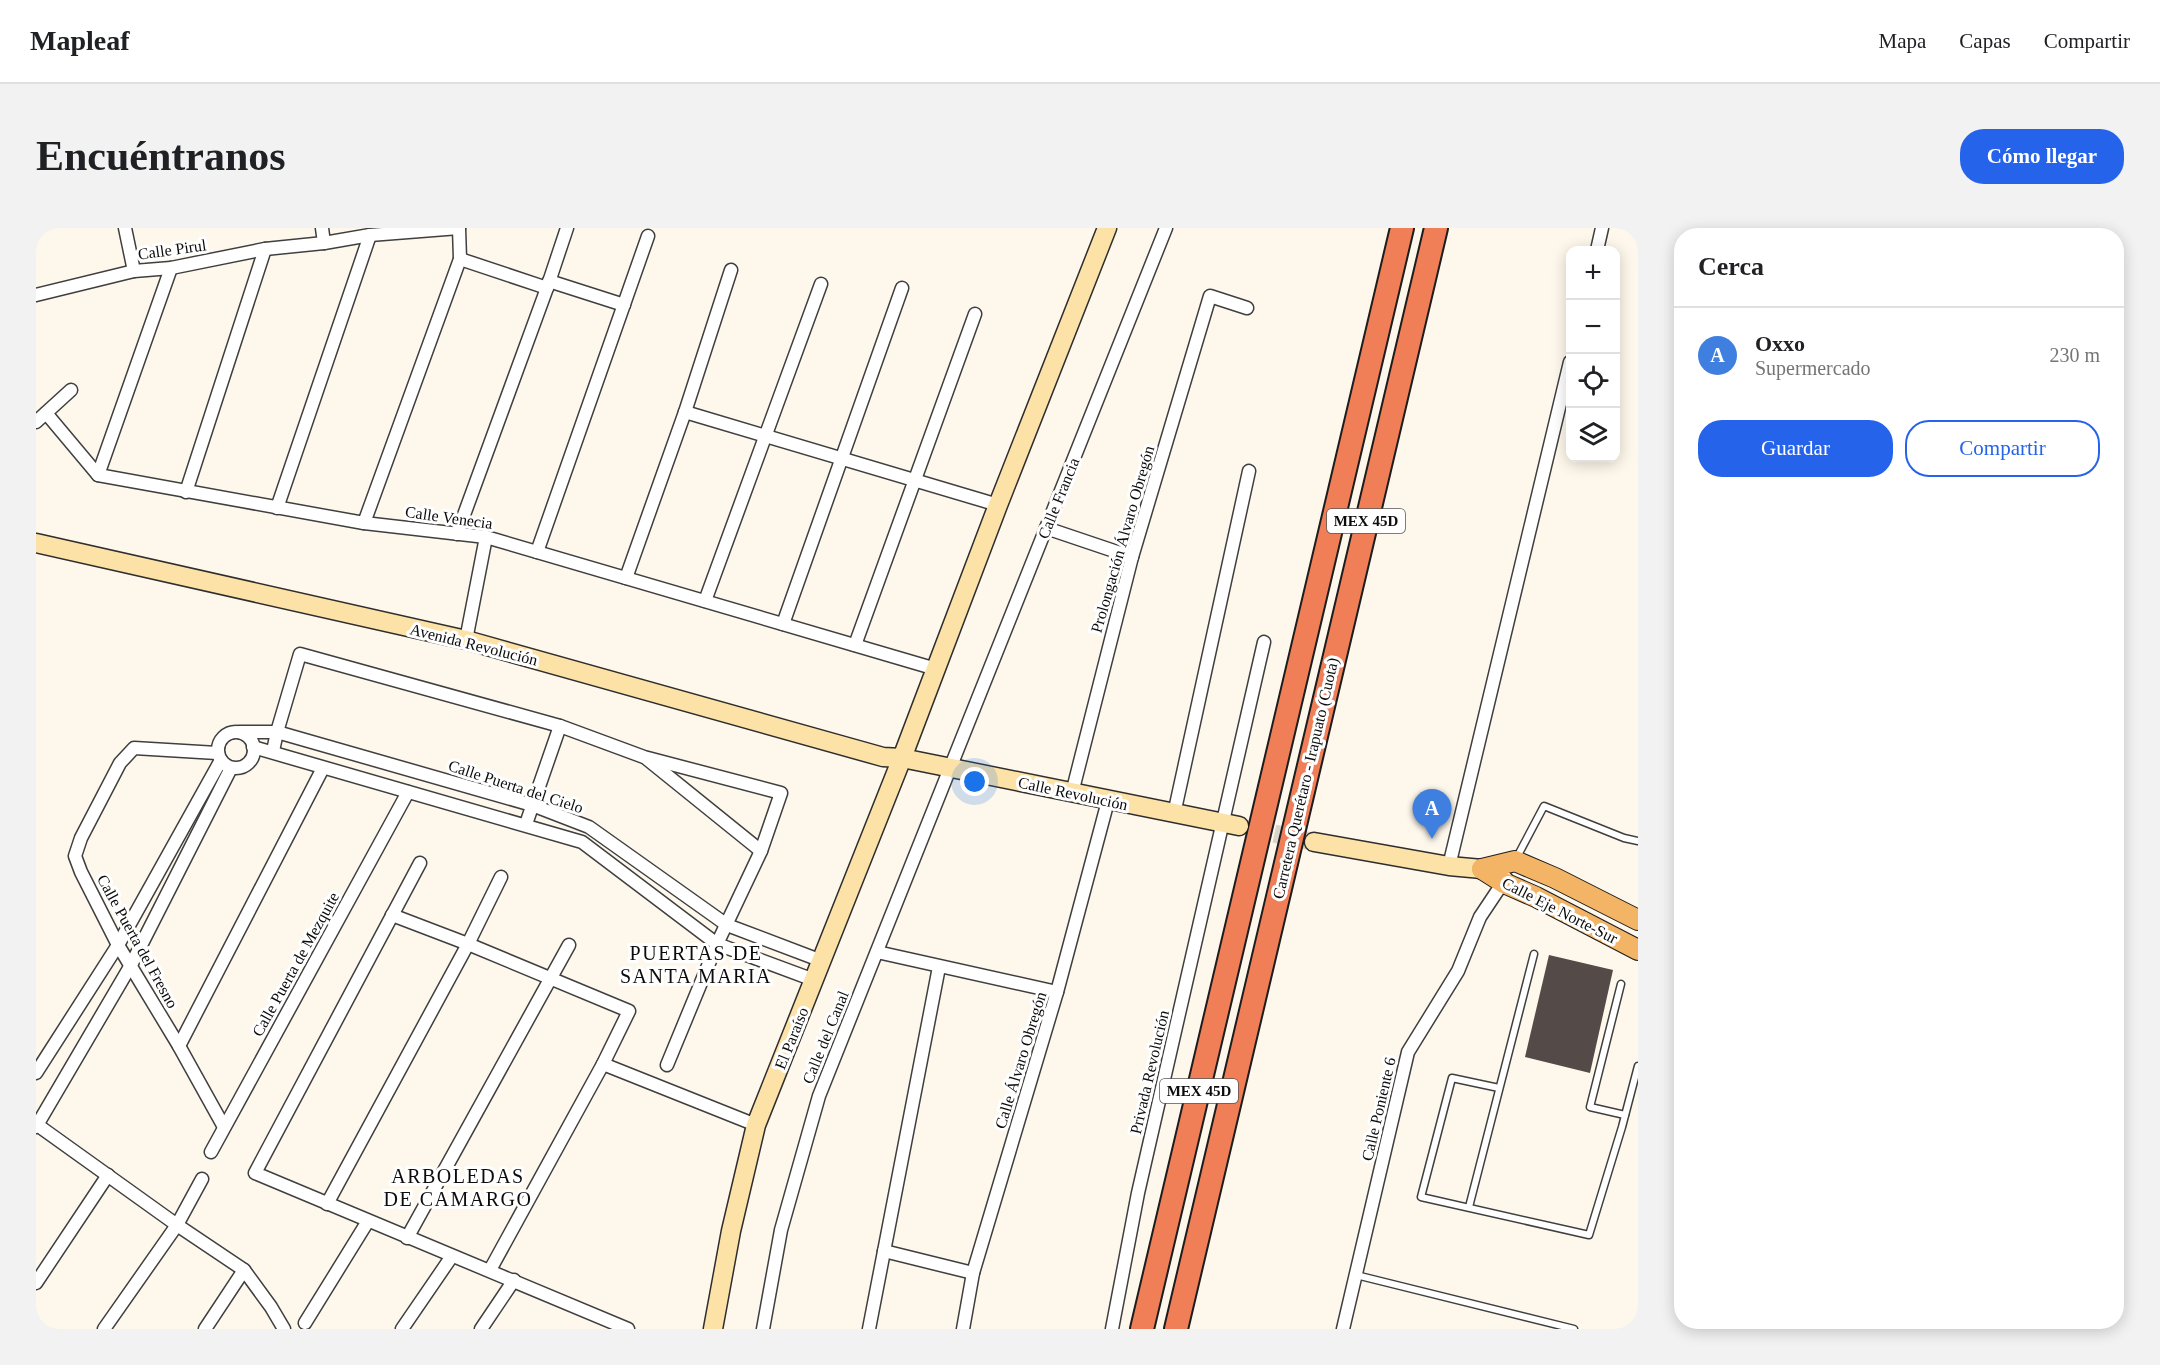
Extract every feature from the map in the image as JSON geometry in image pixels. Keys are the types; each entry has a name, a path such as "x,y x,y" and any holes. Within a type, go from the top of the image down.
{"highway":[{"name":"Carretera Querétaro - Irapuato (Cuota)","path":"1142,1329 1402,228"},
{"name":"Carretera Querétaro - Irapuato (Cuota)","path":"1176,1329 1436,228"}],"main road":[{"path":"905,758 998,505 1107,228"},
{"name":"Avenida Revolución","path":"36,543 466,640 882,757 905,758"},
{"name":"Calle Revolución","path":"905,758 1231,825"},
{"name":"El Paraíso","path":"713,1329 731,1232 756,1125 905,758"},
{"name":"Calle Eje Norte-Sur","path":"1314,842 1449,866 1482,869 1515,861 1555,878 1638,920"},
{"name":"Calle Eje Norte-Sur","path":"1482,869 1504,883 1638,950"}],"street":[{"path":"125,228 134,271"},
{"path":"322,228 324,243"},
{"path":"364,523 460,259 459,228"},
{"name":"Calle Pirul","path":"36,295 134,271 171,268 265,249 324,243 370,235 459,228"},
{"path":"457,534 567,228"},
{"name":"Calle Francia","path":"946,767 1046,528 1166,228"},
{"path":"1598,246 1602,228"},
{"path":"277,508 370,235"},
{"path":"537,552 648,236"},
{"path":"186,492 265,249"},
{"path":"460,259 624,305"},
{"path":"98,476 171,268"},
{"path":"626,578 685,412 731,270"},
{"path":"705,602 821,284"},
{"path":"783,624 902,288"},
{"name":"Prolongación Álvaro Obregón","path":"1072,793 1132,556 1209,296 1247,308"},
{"path":"855,645 975,314"},
{"path":"1449,866 1566,379"},
{"path":"36,422 71,390"},
{"path":"685,412 998,505"},
{"path":"46,413 98,476"},
{"path":"1174,814 1249,471"},
{"name":"Calle Venecia","path":"98,476 364,523 486,537 936,669"},
{"path":"1046,528 1132,556"},
{"path":"466,640 486,537"},
{"name":"Privada Revolución","path":"1112,1329 1138,1193 1231,825 1264,642"},
{"path":"273,751 276,732 300,654 560,726 644,757 781,794 761,851 717,944 667,1065"},
{"path":"526,824 560,726"},
{"path":"223,760 240,768 249,763 253,755 253,747 249,738 240,732 232,733 224,738 219,746 223,760 131,965 37,1126 244,1270 271,1306 284,1329"},
{"name":"Calle Puerta del Cielo","path":"240,732 276,732 532,805 589,827 727,925 822,961"},
{"name":"Calle Puerta del Cielo","path":"253,747 582,842 717,944 814,980"},
{"name":"Calle Puerta del Fresno","path":"223,760 134,748 120,763 86,828 75,856 118,945 179,1046 224,1127"},
{"path":"644,757 761,851"},
{"path":"36,1073 118,945 223,760"},
{"name":"Calle del Canal","path":"763,1329 781,1230 819,1096 877,952 946,767"},
{"path":"179,1046 323,768"},
{"name":"Calle Puerta de Mezquite","path":"211,1152 408,792"},
{"name":"Calle Álvaro Obregón","path":"963,1329 974,1273 1057,992 1108,801"},
{"name":"Calle Poniente 6","path":"1343,1329 1408,1052 1458,971 1480,917 1504,883 1515,861"},
{"path":"420,862 255,1173 628,1329"},
{"path":"327,1204 468,944 501,877"},
{"path":"392,915 628,1011 603,1064 489,1270"},
{"path":"407,1238 568,945"},
{"path":"877,952 1057,992"},
{"path":"869,1329 939,967"},
{"path":"603,1064 756,1125"},
{"path":"36,1283 108,1175"},
{"path":"104,1329 177,1225 202,1179"},
{"path":"305,1323 368,1221"},
{"path":"884,1251 974,1273"},
{"path":"402,1329 452,1256"},
{"path":"205,1329 244,1270"},
{"path":"481,1329 514,1280"}],"lane":[{"path":"1515,861 1544,806 1624,838 1638,841"},
{"path":"1469,1207 1534,954"},
{"path":"1621,984 1590,1107 1625,1116"},
{"path":"1499,1088 1452,1078 1421,1197 1588,1234 1625,1116 1638,1066"},
{"path":"1356,1275 1574,1329"}],"building":[{"path":"1549,955 1613,970 1590,1073 1525,1057"}],"tunnel":[{"path":"1248,828 1314,842"}],"place":[{"name":"Oxxo","path":"1432,839"}],"district":[{"name":"PUERTAS DE SANTA MARIA","path":"696,964"},
{"name":"ARBOLEDAS DE CAMARGO","path":"458,1188"}]}
